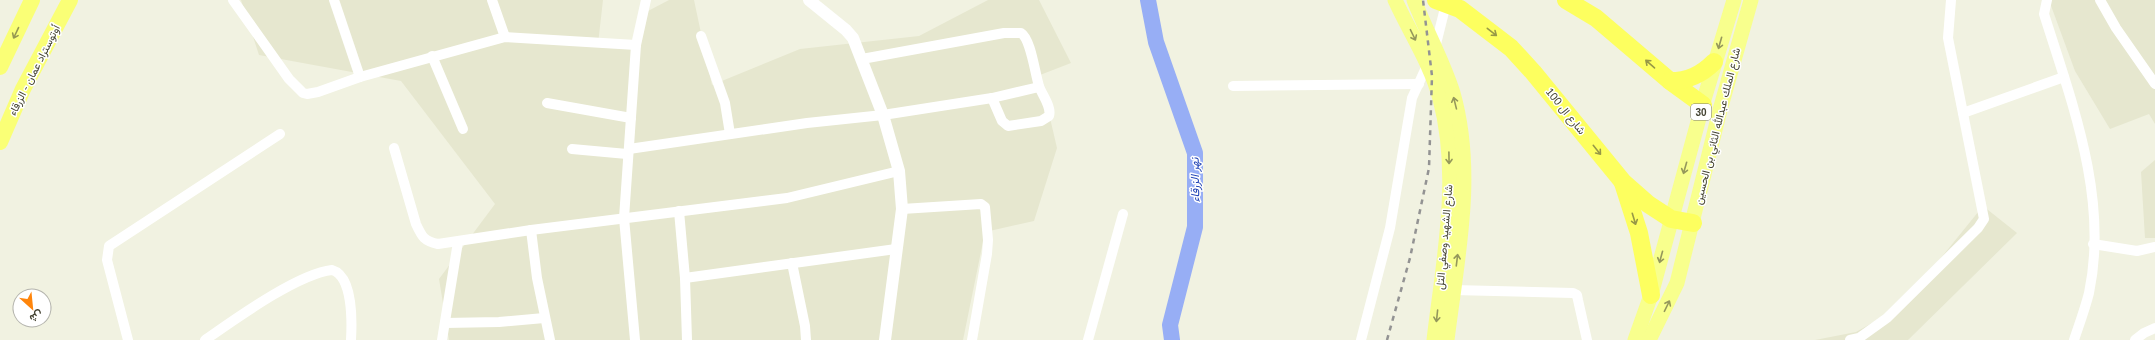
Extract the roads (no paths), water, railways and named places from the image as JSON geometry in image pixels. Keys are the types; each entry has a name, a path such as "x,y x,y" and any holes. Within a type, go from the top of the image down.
{"highway":[{"path":"0,67 32,0"},
{"name":"أوتوستراد عمان - الزرقاء","path":"0,142 23,89 70,0"},
{"name":"شارع ال 100","path":"1436,0 1454,4 1494,34 1534,72 1623,182 1648,204 1671,219 1692,223"},
{"path":"1566,0 1596,18 1670,81 1703,105"},
{"path":"1670,81 1694,77 1714,62"},
{"path":"1623,182 1639,233 1651,295"}],"main road":[{"name":"شارع الشهيد وصفي التل","path":"1395,0 1427,64 1440,98 1446,126 1449,203 1434,340"},
{"name":"شارع الشهيد وصفي التل","path":"1414,0 1452,92 1460,121 1465,162 1464,205 1447,340"},
{"name":"شارع الملك عبدالله الثاني بن الحسين","path":"1649,340 1677,283 1720,110 1751,0"},
{"name":"شارع الملك عبدالله الثاني بن الحسين","path":"1635,340 1651,295 1714,62 1732,2"},
{"path":"1703,105 1720,110"}],"street":[{"path":"233,0 289,79 303,93 318,92 360,77 505,37 636,45"},
{"path":"336,0 360,77"},
{"path":"492,0 505,37"},
{"path":"635,340 624,218 636,45 646,0"},
{"path":"809,0 846,30 852,38 862,59 883,116 899,171 902,209 885,340"},
{"path":"1856,339 1886,318 1983,223 1984,213 1948,38 1950,0"},
{"path":"2047,0 2044,14 2086,153 2091,194 2093,244 2092,268 2088,294 2074,340"},
{"path":"2100,0 2116,28 2155,84"},
{"path":"1361,340 1390,228 1412,98 1454,4"},
{"path":"862,59 1004,33 1021,33 1026,40 1039,87 1050,113 1041,121 1008,126 1002,121 992,98"},
{"path":"701,36 725,102 730,134"},
{"path":"432,56 464,129"},
{"path":"1963,113 2064,77"},
{"path":"1233,86 1419,84"},
{"path":"572,149 628,151 807,123 883,116 992,98 1039,87"},
{"path":"547,103 631,118"},
{"path":"128,340 106,260 109,246 280,134"},
{"path":"394,148 416,224 428,242 438,244 530,230 788,198 899,171"},
{"path":"902,209 981,204 985,208 988,240 987,254 972,340"},
{"path":"679,211 685,278 687,340"},
{"path":"1088,340 1123,214"},
{"path":"530,230 544,318 550,340"},
{"path":"442,340 458,242"},
{"path":"2093,244 2137,251 2155,248"},
{"path":"685,278 896,249"},
{"path":"792,263 805,326 806,340"},
{"path":"205,340 254,307 292,286 314,275 332,270 342,276 348,289 352,327 351,340"},
{"path":"1453,290 1573,293 1577,295 1587,340"},
{"path":"445,322 499,322 544,318"},
{"path":"2135,340 2144,332 2155,328"}],"waterway":[{"name":"نهر الزرقاء","path":"1148,0 1156,42 1195,153 1195,227 1170,325 1172,340"}],"railway":[{"path":"1387,340 1410,258 1429,168 1432,76 1423,0"}]}
